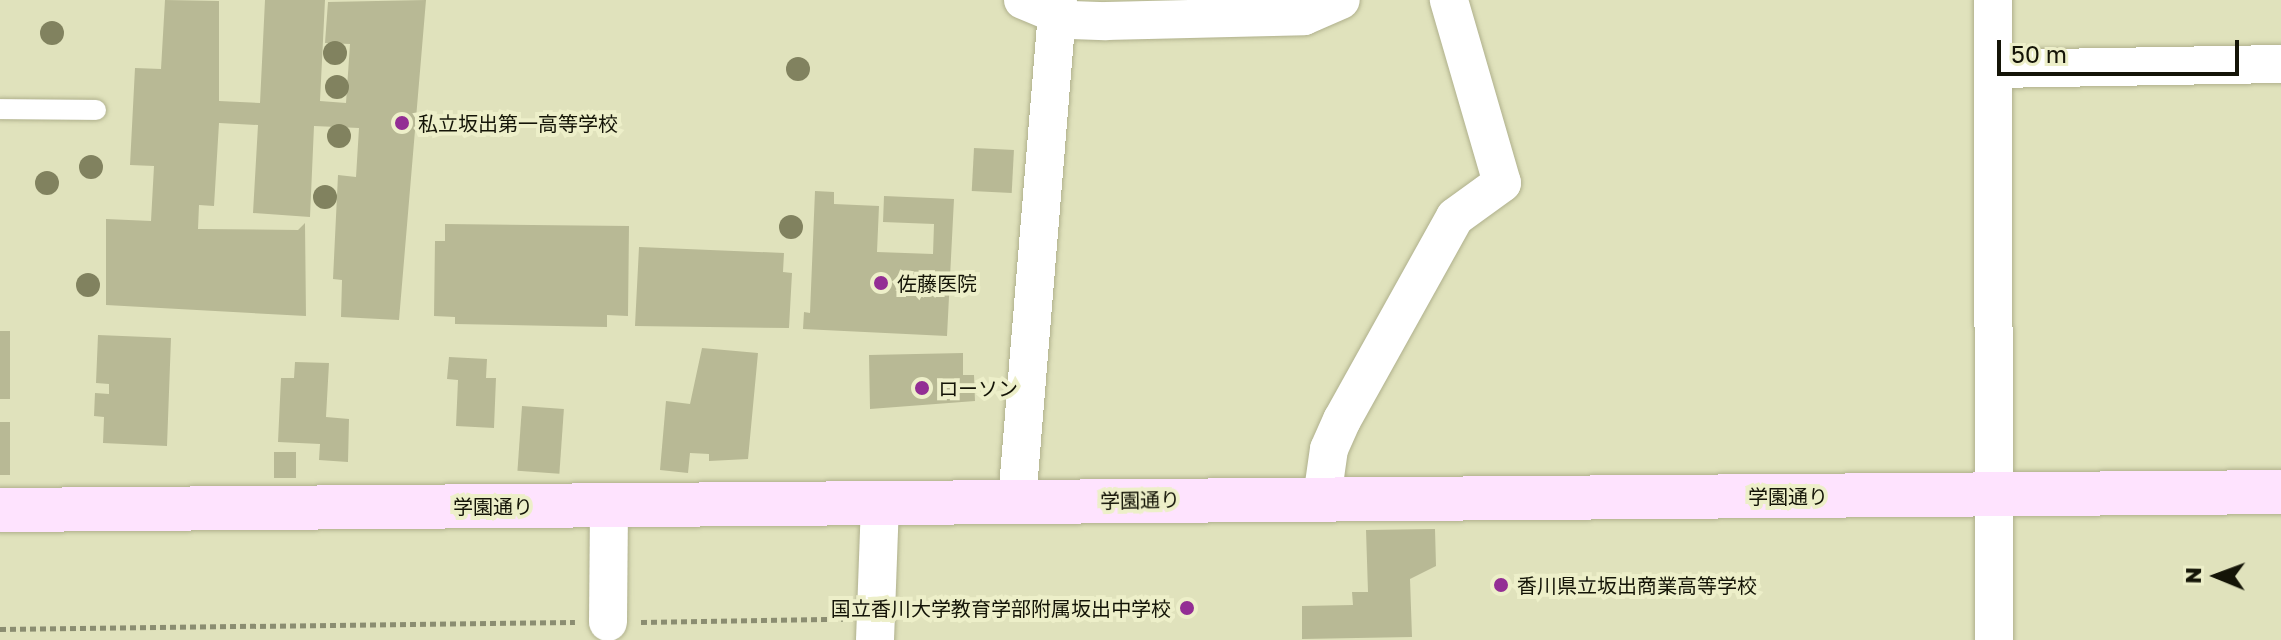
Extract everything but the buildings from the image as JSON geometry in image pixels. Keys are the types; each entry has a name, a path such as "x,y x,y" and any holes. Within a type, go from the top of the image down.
{"street":[{"path":"1023,0 1058,8 1304,16 1341,0"},
{"path":"1322,498 1336,434 1455,217 1502,183 1449,0"},
{"path":"1993,0 1994,640"},
{"path":"1017,501 1058,8"},
{"path":"1994,69 2281,64"},
{"name":"学園通り","path":"0,510 2281,492"},
{"path":"875,629 880,503"},
{"path":"608,622 609,505"}],"lane":[{"path":"0,109 96,110"}],"path":[{"path":"0,629 608,622 875,629"}],"place":[{"name":"私立坂出第一高等学校","path":"402,123"},
{"name":"佐藤医院","path":"881,283"},
{"name":"ローソン","path":"922,388"},
{"name":"香川県立坂出商業高等学校","path":"1501,585"},
{"name":"国立香川大学教育学部附属坂出中学校","path":"1187,608"}]}
